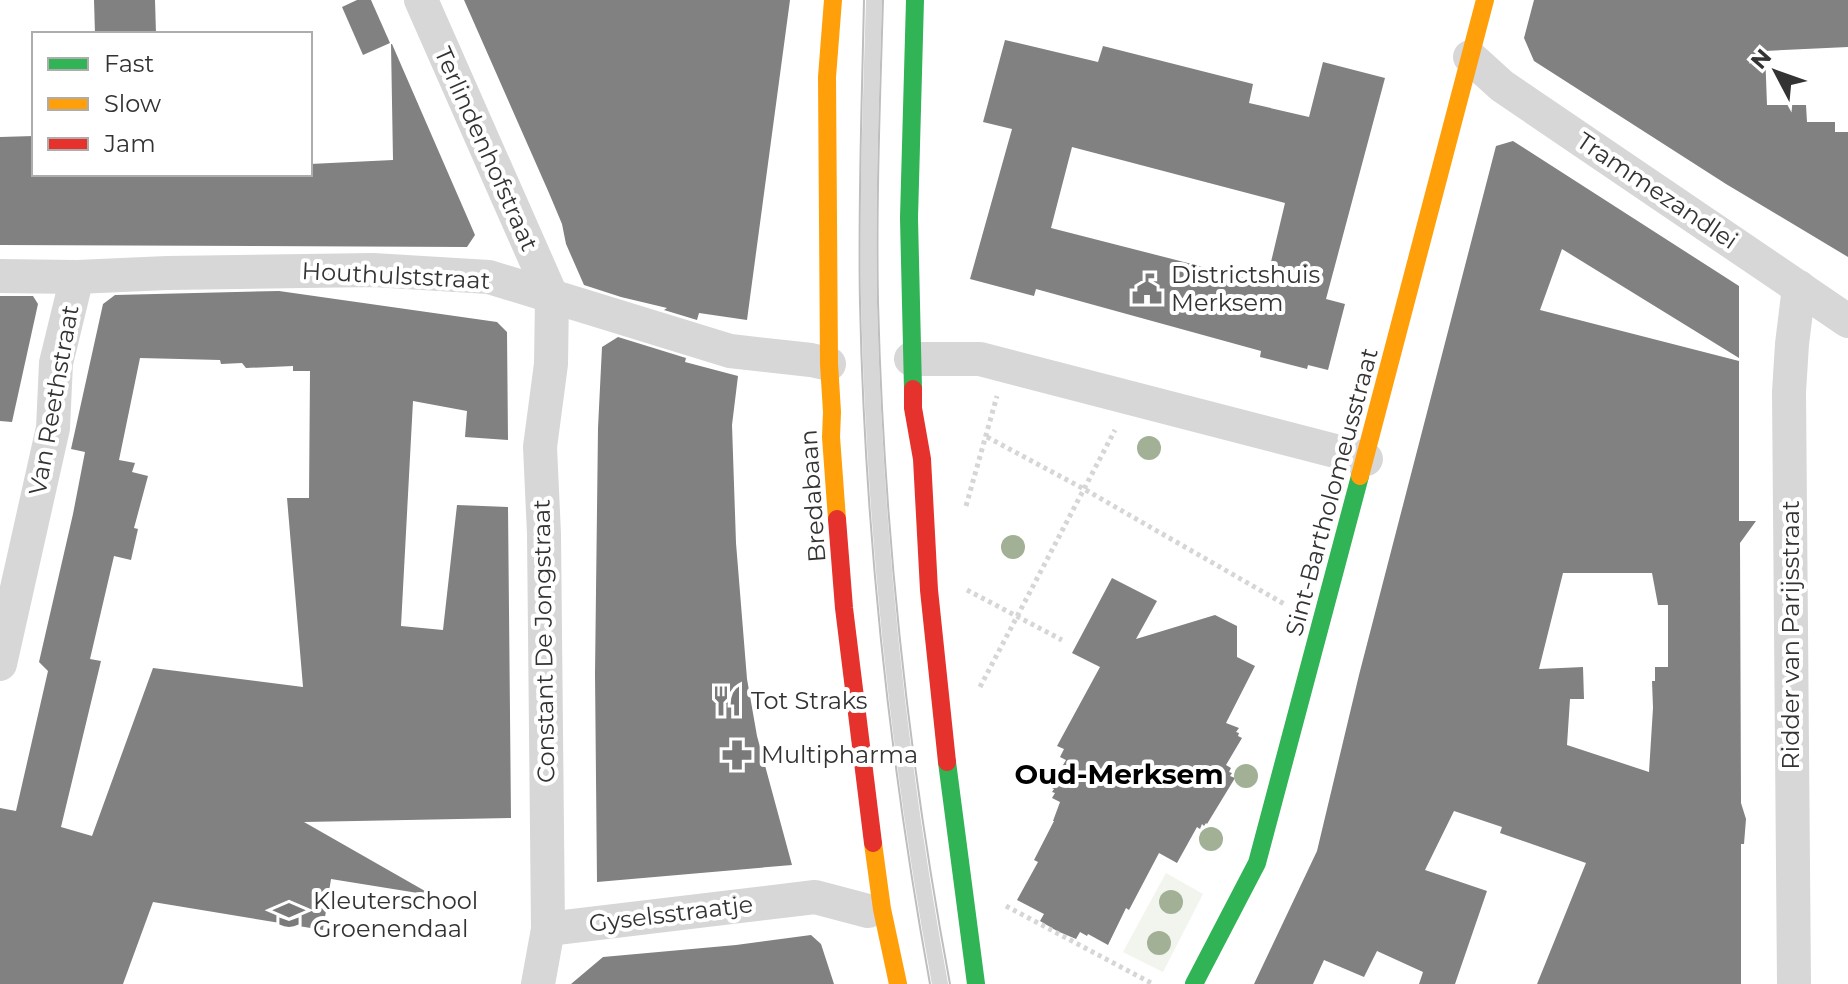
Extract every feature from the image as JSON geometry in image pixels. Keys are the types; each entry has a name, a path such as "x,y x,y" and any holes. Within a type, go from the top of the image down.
{"main road":[{"name":"Bredabaan","path":"833,0 827,77 831,437 844,608 854,692 882,909 898,984"},
{"path":"915,0 909,218 913,408 923,473 929,590 947,762 976,984"},
{"name":"Sint-Bartholomeusstraat","path":"1194,984 1261,851 1485,0"}],"street":[{"name":"Terlindenhofstraat","path":"421,0 552,297"},
{"name":"Trammezandlei","path":"1470,57 1502,86 1848,321"},
{"name":"Houthulststraat","path":"0,276 373,270 489,277 730,351 829,364"},
{"name":"Van Reethstraat","path":"0,664 53,428 56,363 77,277"},
{"name":"Ridder van Parijsstraat","path":"1794,984 1789,392 1799,287"},
{"name":"Constant De Jongstraat","path":"538,984 548,929 544,534 540,447 551,364 552,297"},
{"path":"911,359 980,359 1366,459"},
{"name":"Gyselsstraatje","path":"548,929 815,897 868,911"}],"lane":[{"path":"874,0 869,300 880,521 906,775 924,902 940,984"}],"path":[{"path":"965,507 987,437 1016,368"},
{"path":"980,686 1132,398"},
{"path":"987,437 1322,625"},
{"path":"956,584 1062,640"},
{"path":"993,900 1153,984"}],"shaded area":[{"path":"1166,873 1203,894 1163,972 1123,952"}],"building":[{"path":"94,0 155,0 156,32 95,32"},
{"path":"357,0 371,0 390,43 363,55 342,7"},
{"path":"464,0 790,0 747,320 699,313 697,320 664,310 667,308 584,285 549,193"},
{"path":"1534,0 1848,0 1848,47 1765,51 1767,105 1806,105 1807,122 1835,122 1835,132 1848,132 1848,257 1726,184 1534,61 1524,38"},
{"path":"1005,40 1098,62 1103,46 1253,84 1249,103 1309,117 1323,62 1385,78 1326,299 1345,304 1328,370 1308,365 1307,369 1260,357 1261,351 1036,289 1034,296 970,279 1012,129 983,122","holes":["1072,147 1285,203 1266,283 1051,228"]},
{"path":"391,44 475,235 467,247 0,245 0,137 32,136 32,176 312,176 312,164 393,160"},
{"path":"1513,141 1739,286 1739,358 1562,249 1540,310 1739,361 1739,521 1756,521 1740,543 1741,803 1746,819 1744,844 1741,844 1741,984 1537,984 1586,863 1500,833 1502,827 1454,811 1425,870 1487,891 1455,984 1419,984 1423,972 1377,951 1364,977 1324,960 1313,984 1254,984 1317,851 1359,675 1496,146","holes":["1563,573 1652,573 1658,605 1668,605 1668,667 1655,667 1655,681 1652,681 1649,772 1567,745 1570,699 1584,699 1583,667 1539,669"]},
{"path":"279,291 497,322 507,332 508,440 465,437 467,411 413,401 401,626 443,630 457,505 508,507 511,818 304,822 425,891 424,894 331,879 323,930 153,902 123,984 0,984 0,808 16,811 48,671 39,662 85,452 71,449 103,304 115,295","holes":["140,358 220,360 221,364 242,363 246,368 293,366 293,371 310,371 309,498 287,498 303,687 153,668 92,836 61,827 101,661 90,659 114,556 131,560 138,529 134,528 148,476 132,472 135,463 119,460"]},
{"path":"0,296 33,296 38,304 12,422 0,421"},
{"path":"618,337 686,358 685,362 738,376 732,425 736,543 747,679 757,736 792,865 597,882 595,674 598,428 602,347"},
{"path":"1112,578 1157,601 1136,639 1215,615 1237,626 1237,657 1255,666 1226,723 1239,728 1236,732 1242,738 1226,765 1231,768 1230,776 1235,778 1207,824 1202,824 1200,829 1197,827 1177,863 1159,853 1108,945 1088,934 1080,932 1076,939 1057,931 1040,921 1044,914 1017,900 1038,862 1034,860 1060,802 1052,798 1055,793 1050,787 1066,760 1060,757 1064,749 1057,746 1100,667 1072,653"},
{"path":"811,935 821,944 834,984 571,984 603,957"}],"tram line":[{"path":"864,0 860,265 867,474 891,730 930,984"},
{"path":"883,0 878,303 886,474 910,730 950,984"}],"traffic: fast":[{"path":"913,389 909,218 915,0"},
{"path":"1194,984 1257,863 1360,476"},
{"path":"947,762 976,984"}],"traffic: slow":[{"path":"833,0 827,77 829,364 837,519"},
{"path":"1360,476 1485,0"},
{"path":"873,843 882,909 898,984"}],"traffic: jam":[{"path":"913,389 913,408 922,459 929,590 947,762"},
{"path":"837,519 844,608 873,843"}],"place":[{"name":"Districtshuis Merksem","path":"1147,289"},
{"name":"Tot Straks","path":"727,701"},
{"name":"Multipharma","path":"737,755"},
{"name":"Kleuterschool Groenendaal","path":"289,915"}],"district":[{"name":"Oud-Merksem","path":"1119,774"}]}
